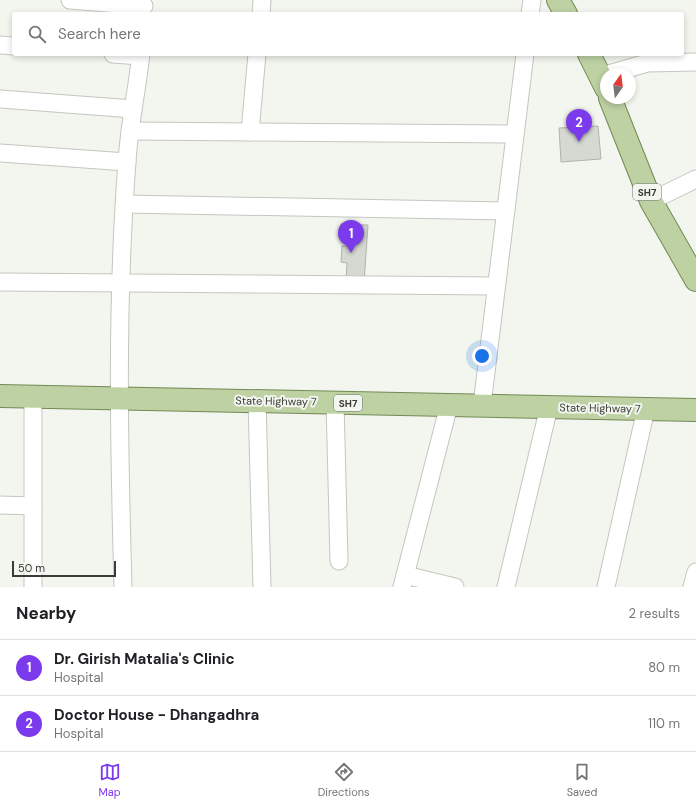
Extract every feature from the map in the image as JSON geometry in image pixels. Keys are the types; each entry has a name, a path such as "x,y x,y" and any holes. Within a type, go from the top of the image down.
{"main road":[{"path":"558,0 565,12"},
{"path":"590,56 600,70"},
{"name":"SH7","path":"612,104 650,201 691,258 696,280"},
{"name":"State Highway 7","path":"0,396 696,410"}],"street":[{"path":"70,0 144,6"},
{"path":"261,12 262,0"},
{"path":"530,12 532,0"},
{"path":"0,45 12,46"},
{"path":"122,587 118,398 120,283 126,162 140,56"},
{"path":"250,132 257,56"},
{"path":"482,405 525,56"},
{"path":"632,68 646,63 696,62"},
{"path":"0,99 133,109"},
{"path":"130,131 515,134"},
{"path":"0,153 126,162"},
{"path":"650,201 696,178"},
{"path":"125,204 506,211"},
{"path":"0,282 496,286"},
{"path":"33,396 34,587"},
{"path":"257,401 262,587"},
{"path":"336,402 339,562"},
{"path":"449,405 403,581 455,587"},
{"path":"506,587 549,407"},
{"path":"606,587 646,409"},
{"path":"0,505 33,506"},
{"path":"692,587 696,572"}],"building":[{"path":"598,126 601,159 561,162 559,128"},
{"path":"341,224 368,225 364,283 346,281 347,263 341,262 342,246 348,246 349,235 340,235"}],"place":[{"name":"Doctor House - Dhangadhra","path":"579,142"},
{"name":"Dr. Girish Matalia's Clinic","path":"351,253"}]}
